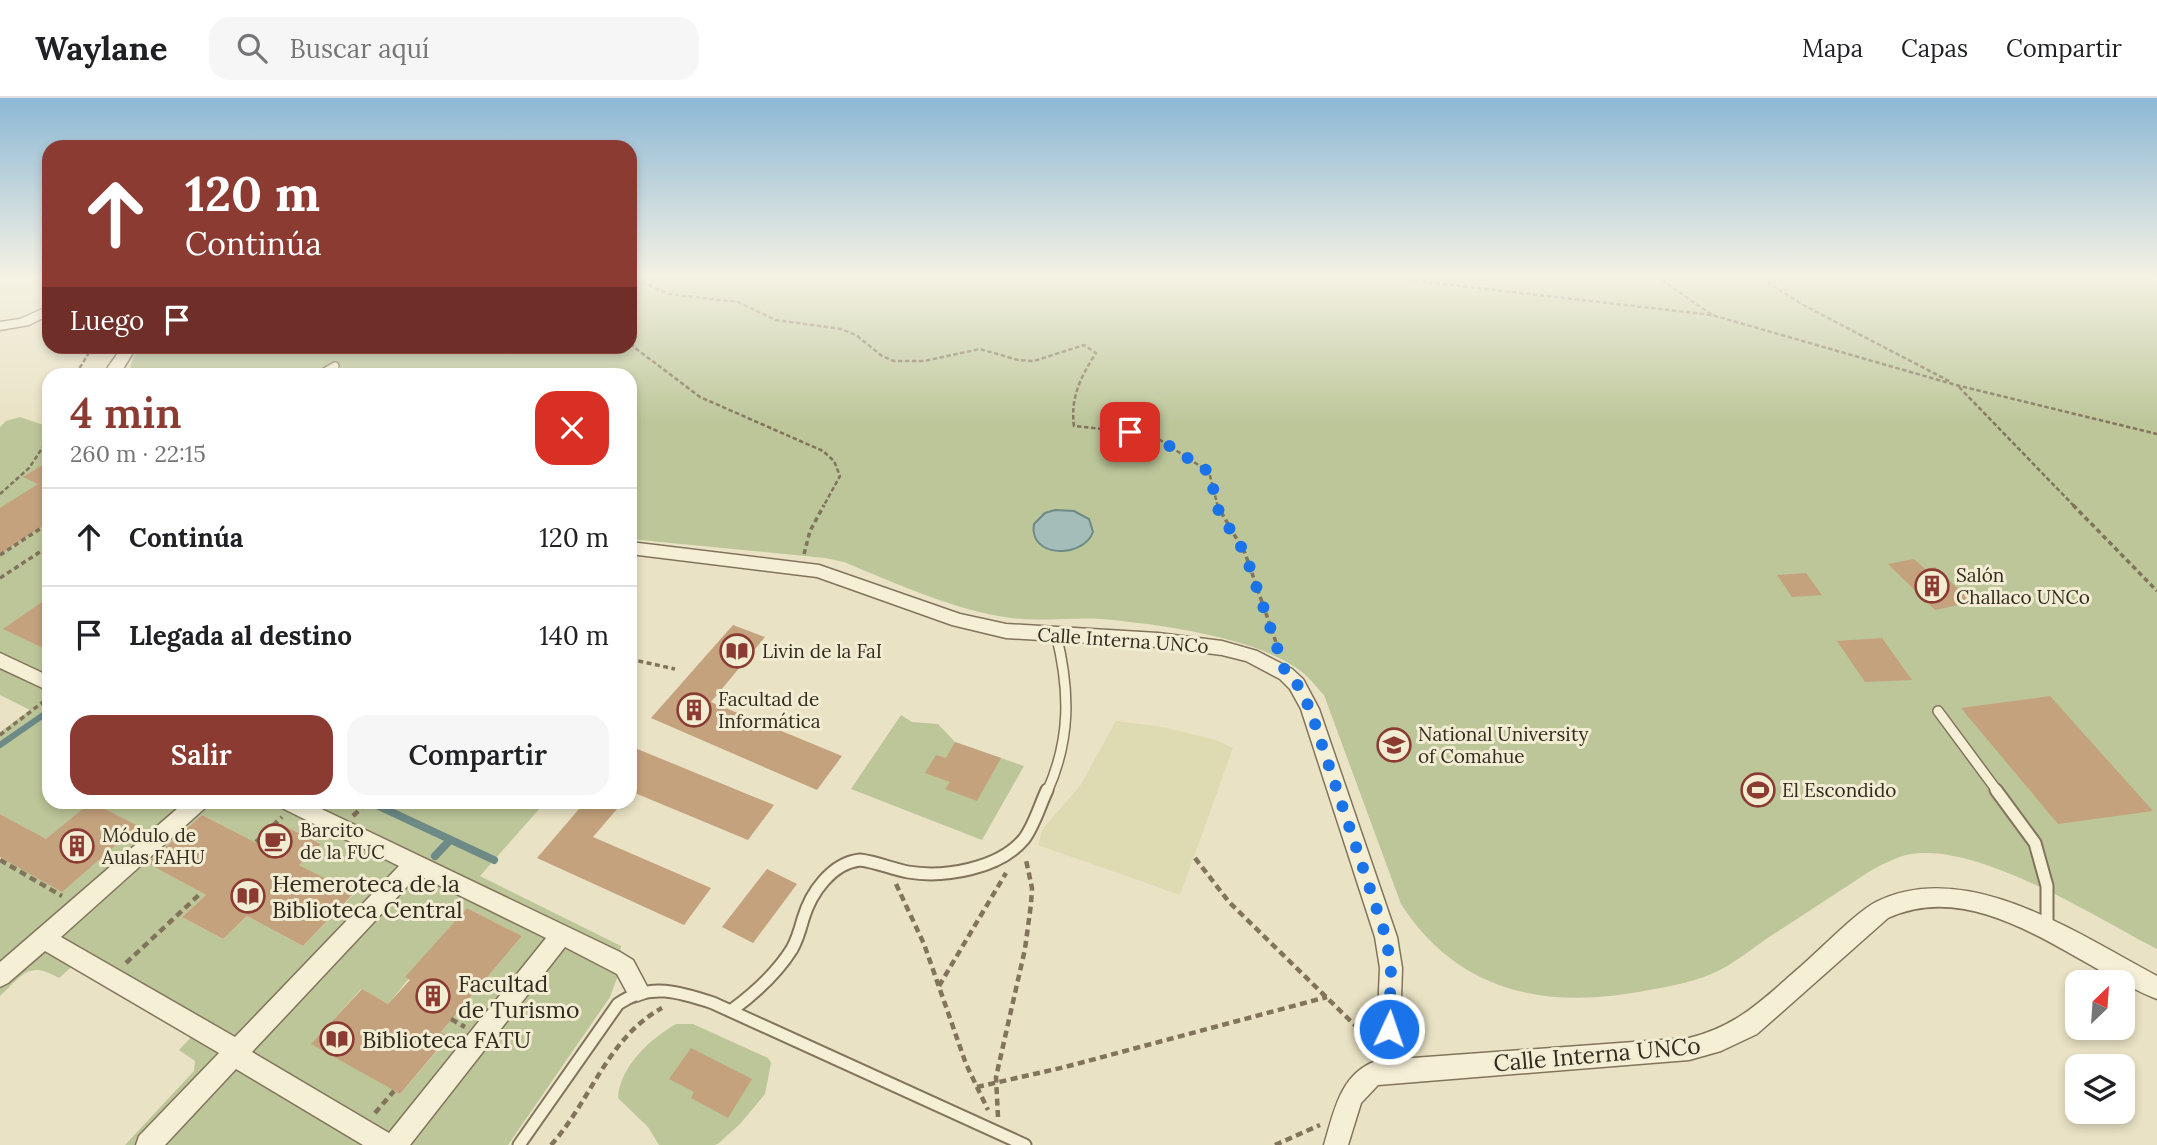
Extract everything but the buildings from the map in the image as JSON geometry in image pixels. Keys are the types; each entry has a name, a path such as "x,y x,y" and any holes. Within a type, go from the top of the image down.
{"street":[{"name":"Calle Interna UNCo","path":"637,549 800,568 836,576 981,627 1158,639 1222,648 1251,656 1286,674 1297,684 1310,709 1386,937 1391,968 1387,1072"},
{"path":"0,660 42,681"},
{"path":"0,976 190,809"},
{"path":"305,809 625,967 638,990"},
{"path":"148,1145 415,863"},
{"name":"Calle Interna UNCo","path":"1336,1145 1357,1086 1365,1078 1387,1072 1689,1049 1711,1045 1749,1026 1880,911 1898,902 1920,897 1946,897 2004,912 2047,931 2157,988"},
{"path":"395,1145 562,934"},
{"path":"43,938 386,1145"}],"lane":[{"path":"332,368 335,366"},
{"path":"732,1010 752,996 778,968 800,934 803,917 826,880 851,860 867,860 886,868 920,873 980,866 997,860 1024,840 1063,751 1070,722 1068,695 1056,634"},
{"path":"1938,711 2035,843 2047,886 2047,931"},
{"path":"519,1145 607,1017 627,996 638,990 663,989 687,994 732,1010 1025,1145"}],"path":[{"path":"821,325 851,332 891,361 934,361 972,350 988,349 1009,358 1034,362 1084,345 1096,353 1083,373 1070,410 1074,426 1151,434 1209,472 1219,512 1250,565 1286,674"},
{"path":"1746,325 1956,385 2157,434"},
{"path":"1841,325 1956,385 2015,442 2065,497 2129,558 2157,591"},
{"path":"637,350 686,388 734,414 782,432 833,457 839,467 840,476 810,531 800,568"},
{"path":"0,494 29,468 42,448"},
{"path":"0,555 42,528"},
{"path":"0,579 42,551"},
{"path":"637,661 675,669"},
{"path":"0,735 42,703"},
{"path":"256,842 287,809"},
{"path":"939,986 1024,840"},
{"path":"998,1132 999,1061 1025,949 1031,904 1032,888 1024,840"},
{"path":"1195,859 1229,902 1368,1038"},
{"path":"0,860 79,906"},
{"path":"886,868 906,902 976,1087 998,1132"},
{"path":"110,977 201,892"},
{"path":"976,1087 1065,1067 1327,997"},
{"path":"551,1145 575,1117 597,1076 618,1045 645,1015 664,1007"},
{"path":"361,1130 394,1091"},
{"path":"1275,1145 1327,1122"}],"shaded area":[{"path":"1116,721 1163,727 1216,740 1233,748 1180,895 1038,845 1042,830 1080,786"}],"green space":[{"path":"637,325 2157,325 2157,949 2037,885 2003,871 1970,860 1939,854 1911,854 1894,859 1867,873 1733,963 1685,983 1612,996 1576,998 1541,995 1509,988 1478,976 1450,958 1424,934 1401,904 1324,695 1305,674 1283,660 1234,641 1150,624 1102,619 1022,619 989,614 947,603 844,562 825,558 637,540 637,368 131,368 136,354 637,354"},
{"path":"20,417 42,425 42,602 4,629 42,648 42,809 83,809 15,865 62,891 137,827 104,809 539,809 480,876 621,946 617,978 610,997 508,1145 125,1145 194,1071 195,1061 179,1050 195,1033 76,963 59,978 40,970 27,972 0,996 0,860 33,832 0,814 0,732 30,710 0,695 0,427 6,421","holes":["202,815 259,844 281,824 320,843 299,865 354,894 303,946 247,916 223,939 182,917 206,895 147,863","467,908 522,936 441,1032 449,1037 400,1094 312,1044 361,989 388,1004"]},
{"path":"901,715 912,722 938,724 955,742 1024,766 982,840 851,789"},
{"path":"676,1024 693,1024 768,1058 771,1063 765,1094 740,1124 715,1145 659,1145 648,1127 618,1098 620,1086 630,1064 656,1037"}],"water":[{"path":"1055,510 1074,511 1089,519 1093,532 1087,541 1079,547 1058,551 1047,549 1039,543 1034,535 1034,524 1045,513"}],"waterway":[{"path":"0,745 42,716"},
{"path":"385,809 494,860"},
{"path":"435,856 450,840"}],"place":[{"name":"Salón Challaco UNCo","path":"1932,586"},
{"name":"Livin de la FaI","path":"737,651"},
{"name":"Facultad de Informática","path":"694,710"},
{"name":"National University of Comahue","path":"1394,745"},
{"name":"El Escondido","path":"1758,790"},
{"name":"Barcito de la FUC","path":"275,841"},
{"name":"Módulo de Aulas FAHU","path":"77,846"},
{"name":"Hemeroteca de la Biblioteca Central","path":"248,896"},
{"name":"Facultad de Turismo","path":"433,996"},
{"name":"Biblioteca FATU","path":"337,1039"}],"route":[{"path":"1130,432 1151,434 1209,472 1219,512 1245,553 1286,674 1297,684 1310,709 1381,919 1390,952 1389,1029"}]}
